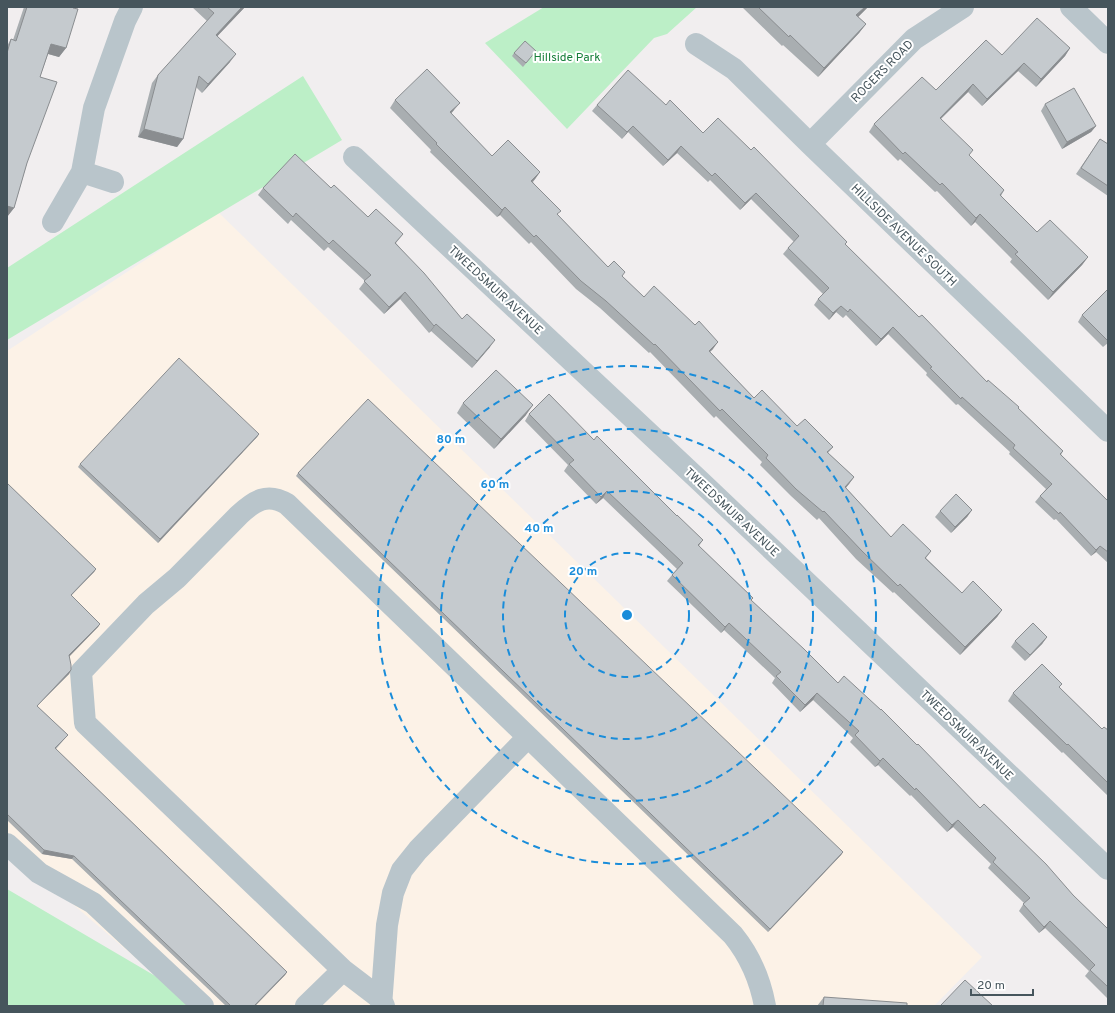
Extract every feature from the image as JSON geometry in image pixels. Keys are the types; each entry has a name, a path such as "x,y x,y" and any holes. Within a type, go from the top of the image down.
{"street":[{"path":"53,222 82,172 94,108 125,21 132,7"},
{"name":"ROGERS ROAD","path":"810,144 914,39 963,7"},
{"path":"1071,7 1108,43"},
{"name":"HILLSIDE AVENUE SOUTH","path":"696,44 734,69 1108,431"},
{"name":"TWEEDSMUIR AVENUE","path":"354,157 707,487 1108,869"},
{"path":"82,172 113,182"},
{"path":"381,1004 343,970 85,723 81,672 146,604 177,578 249,506 264,499 279,499 287,504 733,935 743,947 760,982 765,1006"},
{"path":"381,1004 388,917 395,888 402,870 418,850 528,737"},
{"path":"7,844 39,873 93,903 203,1006"},
{"path":"306,1006 343,970"}],"shaded area":[{"path":"218,212 982,957 934,1006 192,1006 7,848 7,351"}],"green space":[{"name":"Hillside Park","path":"544,7 697,7 667,34 654,38 567,129 485,43"},
{"path":"303,76 342,140 7,340 7,268"},
{"path":"7,889 174,987 190,1006 7,1006"}],"building":[{"path":"27,7 74,7 73,8 78,9 66,48 51,44 40,77 57,82 27,163 14,208 7,206 7,53 11,39 16,41"},
{"path":"207,7 242,7 216,35 236,54 208,84 199,76 183,139 144,129 158,75 214,13"},
{"path":"758,7 865,7 856,15 866,24 824,68"},
{"path":"1037,18 1070,48 1041,79 1024,63 987,99 973,84 940,118 973,150 969,155 1004,190 1000,195 1037,232 1050,220 1088,257 1053,292 1015,254 1018,252 980,214 976,218 942,183 940,185 905,152 903,154 874,124 922,77 936,90 986,40 1002,55"},
{"path":"525,41 536,51 526,63 514,53"},
{"path":"427,69 460,103 450,112 492,156 508,140 540,172 531,181 561,211 557,214 608,267 614,261 625,272 622,276 644,297 654,286 695,325 699,321 718,342 709,351 754,398 762,390 797,426 805,419 833,447 827,452 854,477 845,487 891,537 903,524 931,551 925,558 962,593 973,581 1002,610 965,647 900,584 898,586 824,511 823,512 796,489 766,458 768,455 722,409 720,411 655,344 654,345 606,301 581,281 536,235 534,237 505,207 502,210 436,144 437,143 395,100"},
{"path":"628,70 666,105 670,100 703,133 718,118 751,150 754,147 847,242 845,244 919,317 922,315 987,382 988,380 1019,407 1018,408 1063,451 1060,454 1108,501 1108,552 1100,546 1096,550 1060,512 1059,514 1040,496 1052,484 1013,448 1015,445 962,397 961,399 930,368 932,367 893,327 881,339 850,309 848,312 841,306 833,313 818,299 829,288 788,248 799,236 756,193 745,203 715,173 712,176 681,146 668,160 633,126 627,132 597,105"},
{"path":"1074,88 1096,126 1067,142 1045,104"},
{"path":"1100,139 1108,144 1108,186 1081,168"},
{"path":"295,154 331,188 334,185 368,217 376,209 403,234 395,243 424,273 462,319 467,314 495,340 477,361 436,324 434,326 405,292 389,307 364,281 371,275 333,240 329,244 296,213 293,217 263,188"},
{"path":"1108,289 1108,341 1082,315"},
{"path":"179,358 259,434 160,539 80,464"},
{"path":"496,370 533,405 501,439 463,403"},
{"path":"549,394 594,440 597,436 703,540 698,545 753,598 751,600 838,683 844,676 881,709 917,745 918,744 980,808 984,804 1046,864 1073,895 1108,929 1108,987 1090,970 1095,965 1050,921 1044,927 1023,904 1030,898 993,862 996,858 958,820 952,825 916,788 915,790 883,758 880,761 855,735 859,731 817,693 805,705 776,676 781,672 729,623 725,627 672,575 683,563 607,491 601,497 569,464 574,460 529,414"},
{"path":"368,399 843,852 770,929 298,473"},
{"path":"7,483 96,569 71,595 100,624 69,655 71,670 37,706 68,735 55,748 287,972 254,1006 231,1006 74,856 44,850 7,814"},
{"path":"956,494 972,510 955,527 940,511"},
{"path":"1033,623 1047,637 1030,655 1015,641"},
{"path":"1042,664 1062,684 1059,687 1102,729 1104,727 1108,730 1108,783 1013,693"},
{"path":"965,980 993,1006 941,1006"},
{"path":"824,997 907,1003 907,1006 823,1006"}]}
